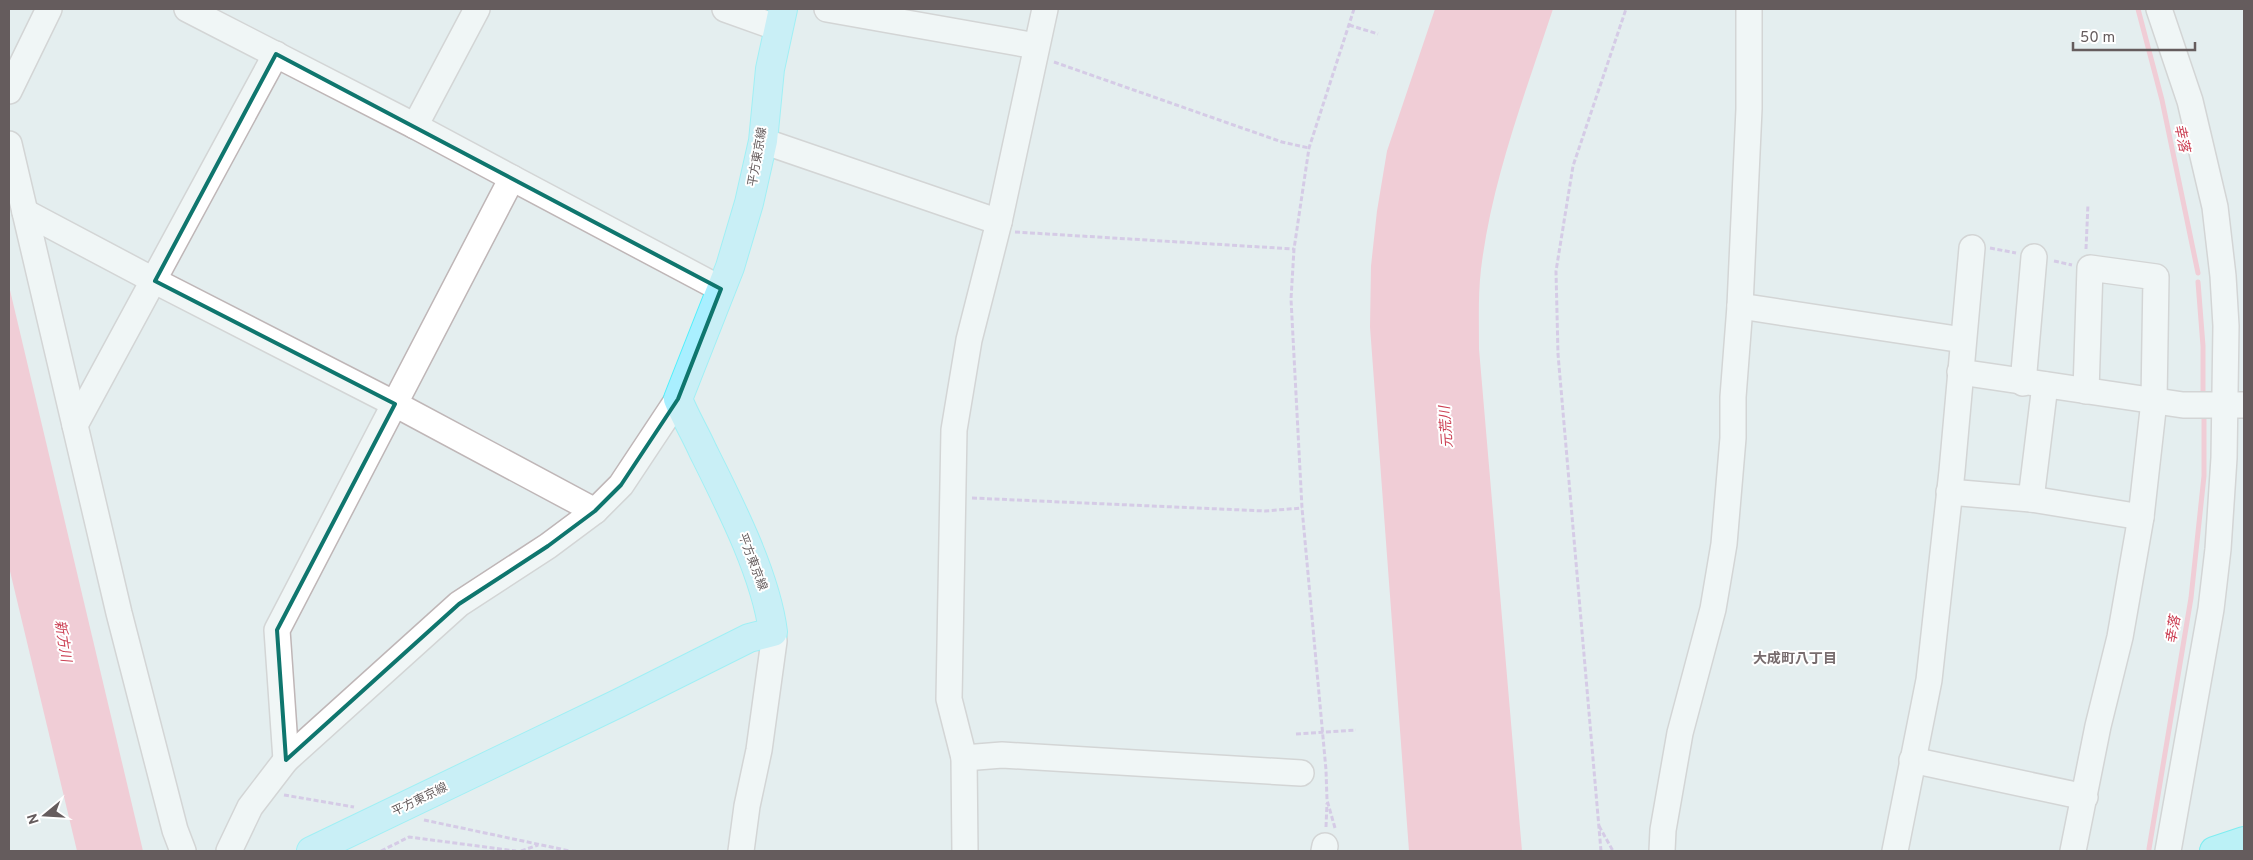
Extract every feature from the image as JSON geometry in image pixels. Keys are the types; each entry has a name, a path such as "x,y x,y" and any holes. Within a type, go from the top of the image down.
{"main road":[{"name":"平方東京線","path":"311,851 371,824 748,638 773,632 771,612 758,576 731,510 678,399 721,290 738,240 764,141 766,103 780,18"}],"street":[{"path":"9,90 49,9"},
{"path":"186,9 415,126 721,290"},
{"path":"415,126 476,9"},
{"path":"725,9 780,18"},
{"path":"827,9 932,18 1035,51"},
{"path":"965,851 964,758 949,699 954,430 968,349 998,226 1045,9"},
{"path":"1662,851 1663,830 1680,733 1714,609 1724,544 1733,438 1733,397 1740,306 1749,109 1749,9"},
{"path":"2159,9 2190,101 2215,207 2234,406 2211,608 2168,851"},
{"path":"75,425 155,282 276,54"},
{"path":"764,141 998,226"},
{"path":"9,144 119,613 175,830 183,851"},
{"path":"286,760 277,630 512,178"},
{"path":"25,212 155,282 395,404 594,511"},
{"path":"1896,851 1912,760 1929,680 1972,248"},
{"path":"2031,499 2034,384 2034,257"},
{"path":"2073,851 2098,726 2120,637 2141,517 2154,400 2156,277 2090,268 2086,390"},
{"path":"1740,306 1963,340"},
{"path":"1960,372 2182,405 2234,406"},
{"path":"229,851 250,807 286,760 459,604 548,546 594,511 621,485 678,399"},
{"path":"1949,492 2031,499 2141,517"},
{"path":"741,851 747,806 767,703 774,641 773,632"},
{"path":"964,758 1002,754 1302,773"},
{"path":"1912,760 2085,797"}],"path":[{"path":"1329,844 1323,733 1302,508 1291,299 1294,249 1310,148 1354,9"},
{"path":"1601,851 1558,354 1556,271 1573,166 1626,9"},
{"path":"1348,25 1378,34"},
{"path":"1035,51 1282,142 1310,148"},
{"path":"2086,258 2088,204"},
{"path":"998,226 1294,249"},
{"path":"952,497 1266,511 1302,508"},
{"path":"1296,734 1356,730"},
{"path":"261,792 353,806 366,813 371,824"},
{"path":"1327,800 1329,844"},
{"path":"412,804 420,818 427,822 570,851"},
{"path":"1598,824 1613,851"},
{"path":"381,851 408,836 516,851"},
{"path":"521,851 539,845"}],"highlighted area":[{"path":"276,54 721,289 678,399 621,485 595,511 548,546 459,604 286,760 277,630 395,404 155,281"}],"water":[{"name":"元荒川","path":"1435,9 1553,9 1501,170 1486,235 1479,299 1479,349 1522,851 1409,851 1370,327 1371,266 1377,211 1387,151"},
{"name":"新方川","path":"9,286 143,851 77,851 9,567"}],"waterway":[{"name":"幸落","path":"2138,9 2162,100 2198,273"},
{"name":"幸落","path":"2198,282 2203,346 2203,397"},
{"name":"幸落","path":"2149,849 2191,598 2204,476 2204,413"}],"district":[{"name":"大成町八丁目","path":"1795,659"}]}
